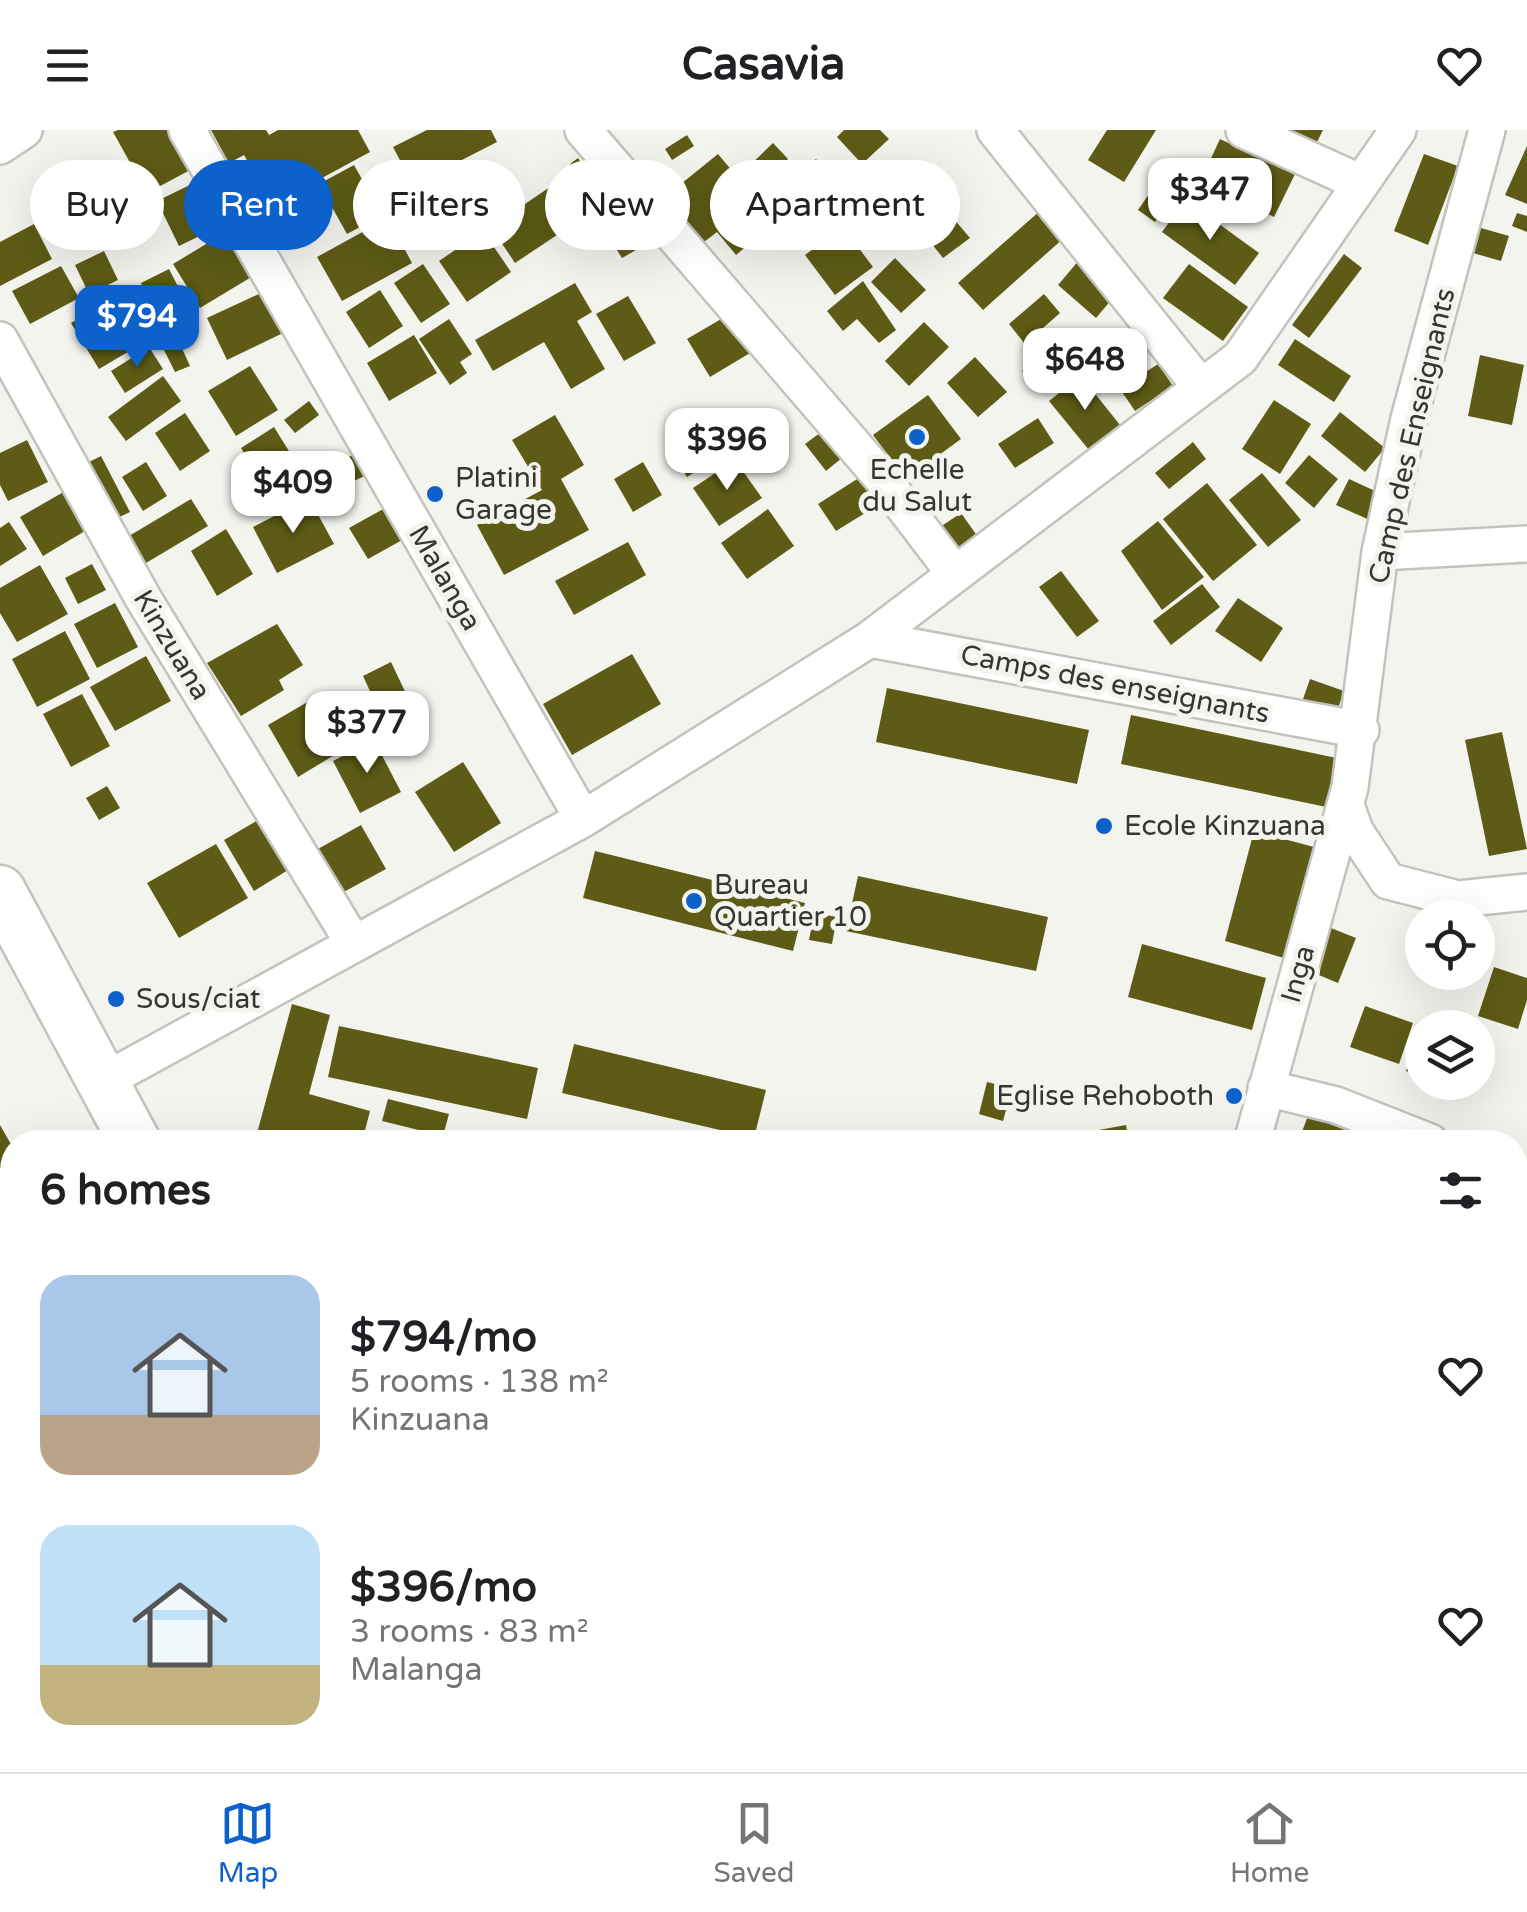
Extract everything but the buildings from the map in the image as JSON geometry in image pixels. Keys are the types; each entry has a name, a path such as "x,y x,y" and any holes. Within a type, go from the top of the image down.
{"street":[{"path":"0,146 24,130"},
{"name":"Malanga","path":"187,130 583,819"},
{"path":"583,130 882,478 955,574"},
{"path":"995,130 1201,387"},
{"path":"1244,130 1361,183"},
{"path":"102,1082 583,819 870,639 1240,358 1398,130"},
{"name":"Camp des Enseignants","path":"1346,805 1361,730 1380,552 1410,419 1487,130"},
{"name":"Kinzuana","path":"0,340 143,598 354,944"},
{"path":"1380,552 1527,544"},
{"name":"Camps des enseignants","path":"870,639 1361,730"},
{"path":"1346,805 1355,831 1388,881 1458,899 1527,892"},
{"name":"Inga","path":"1255,1130 1346,805"},
{"path":"0,891 128,1130"},
{"path":"1266,1088 1336,1105 1400,1130"}],"place":[{"name":"Echelle du Salut","path":"917,437"},
{"name":"Platini Garage","path":"435,494"},
{"name":"Ecole Kinzuana","path":"1104,826"},
{"name":"Bureau Quartier 10","path":"694,901"},
{"name":"Sous/ciat","path":"116,999"},
{"name":"Eglise Rehoboth","path":"1234,1096"}]}
